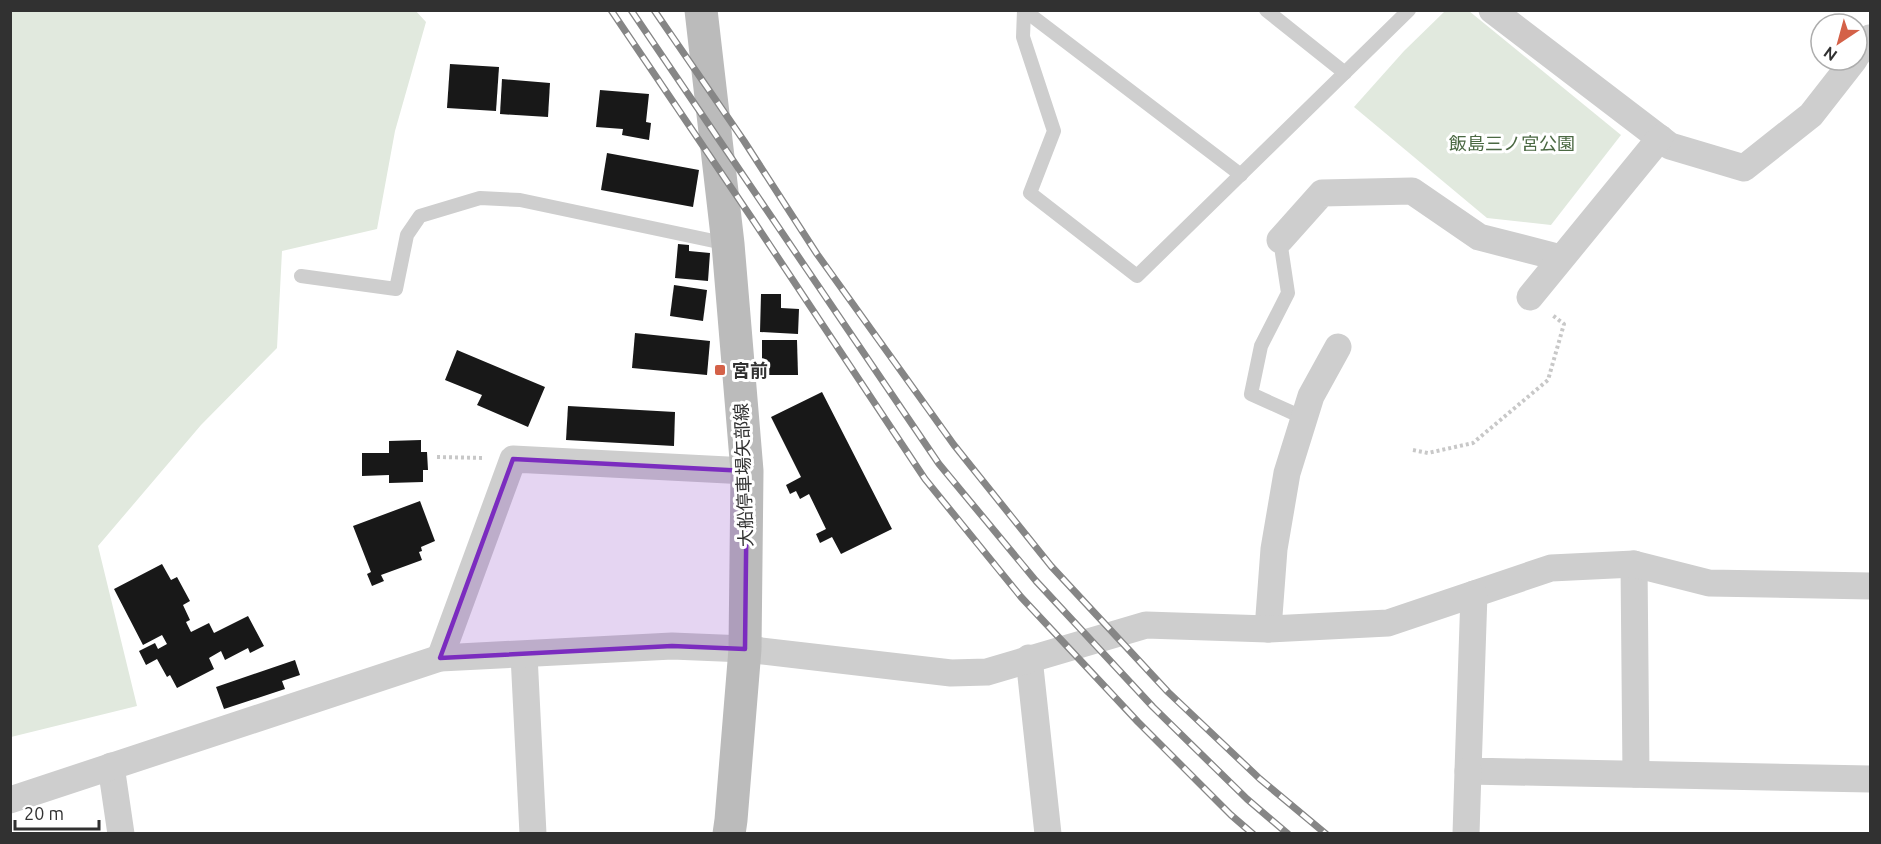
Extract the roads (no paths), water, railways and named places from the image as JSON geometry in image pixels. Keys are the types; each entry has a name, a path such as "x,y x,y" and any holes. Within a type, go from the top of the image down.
{"main road":[{"name":"大船停車場矢部線","path":"701,10 729,244 747,471 745,648 729,834"}],"street":[{"path":"1492,10 1670,146 1744,168 1811,115 1845,72"},
{"path":"1530,297 1660,138"},
{"path":"1280,240 1322,193 1412,191 1479,237 1561,258"},
{"path":"1268,629 1274,549 1287,473 1311,396 1338,347"},
{"path":"440,658 513,459 747,471"},
{"path":"10,800 440,658 672,646 745,648 951,673 987,672 1146,625 1268,629 1388,623 1551,568 1634,564 1709,583 1870,586"},
{"path":"1634,564 1636,774"},
{"path":"1466,834 1474,594"},
{"path":"524,655 534,834"},
{"path":"1029,658 1048,834"},
{"path":"111,766 121,834"},
{"path":"1468,771 1870,778"}],"lane":[{"path":"1024,10 1241,175"},
{"path":"1024,10 1023,36 1054,131 1030,193 1137,276 1409,10"},
{"path":"1266,10 1345,73"},
{"path":"301,276 396,289 407,235 420,216 480,198 520,200 729,244"},
{"path":"1280,240 1288,293 1261,346 1251,394 1304,418"}],"railway":[{"path":"611,10 925,479 1021,597 1138,722 1253,834"},
{"path":"631,10 939,464 1036,581 1153,707 1247,799 1288,834"},
{"path":"654,10 744,141 817,254 954,445 1051,566 1168,692 1260,779 1326,834"}],"place":[{"name":"宮前","path":"720,370"}],"park label":[{"name":"飯島三ノ宮公園","path":"1512,143"}]}
